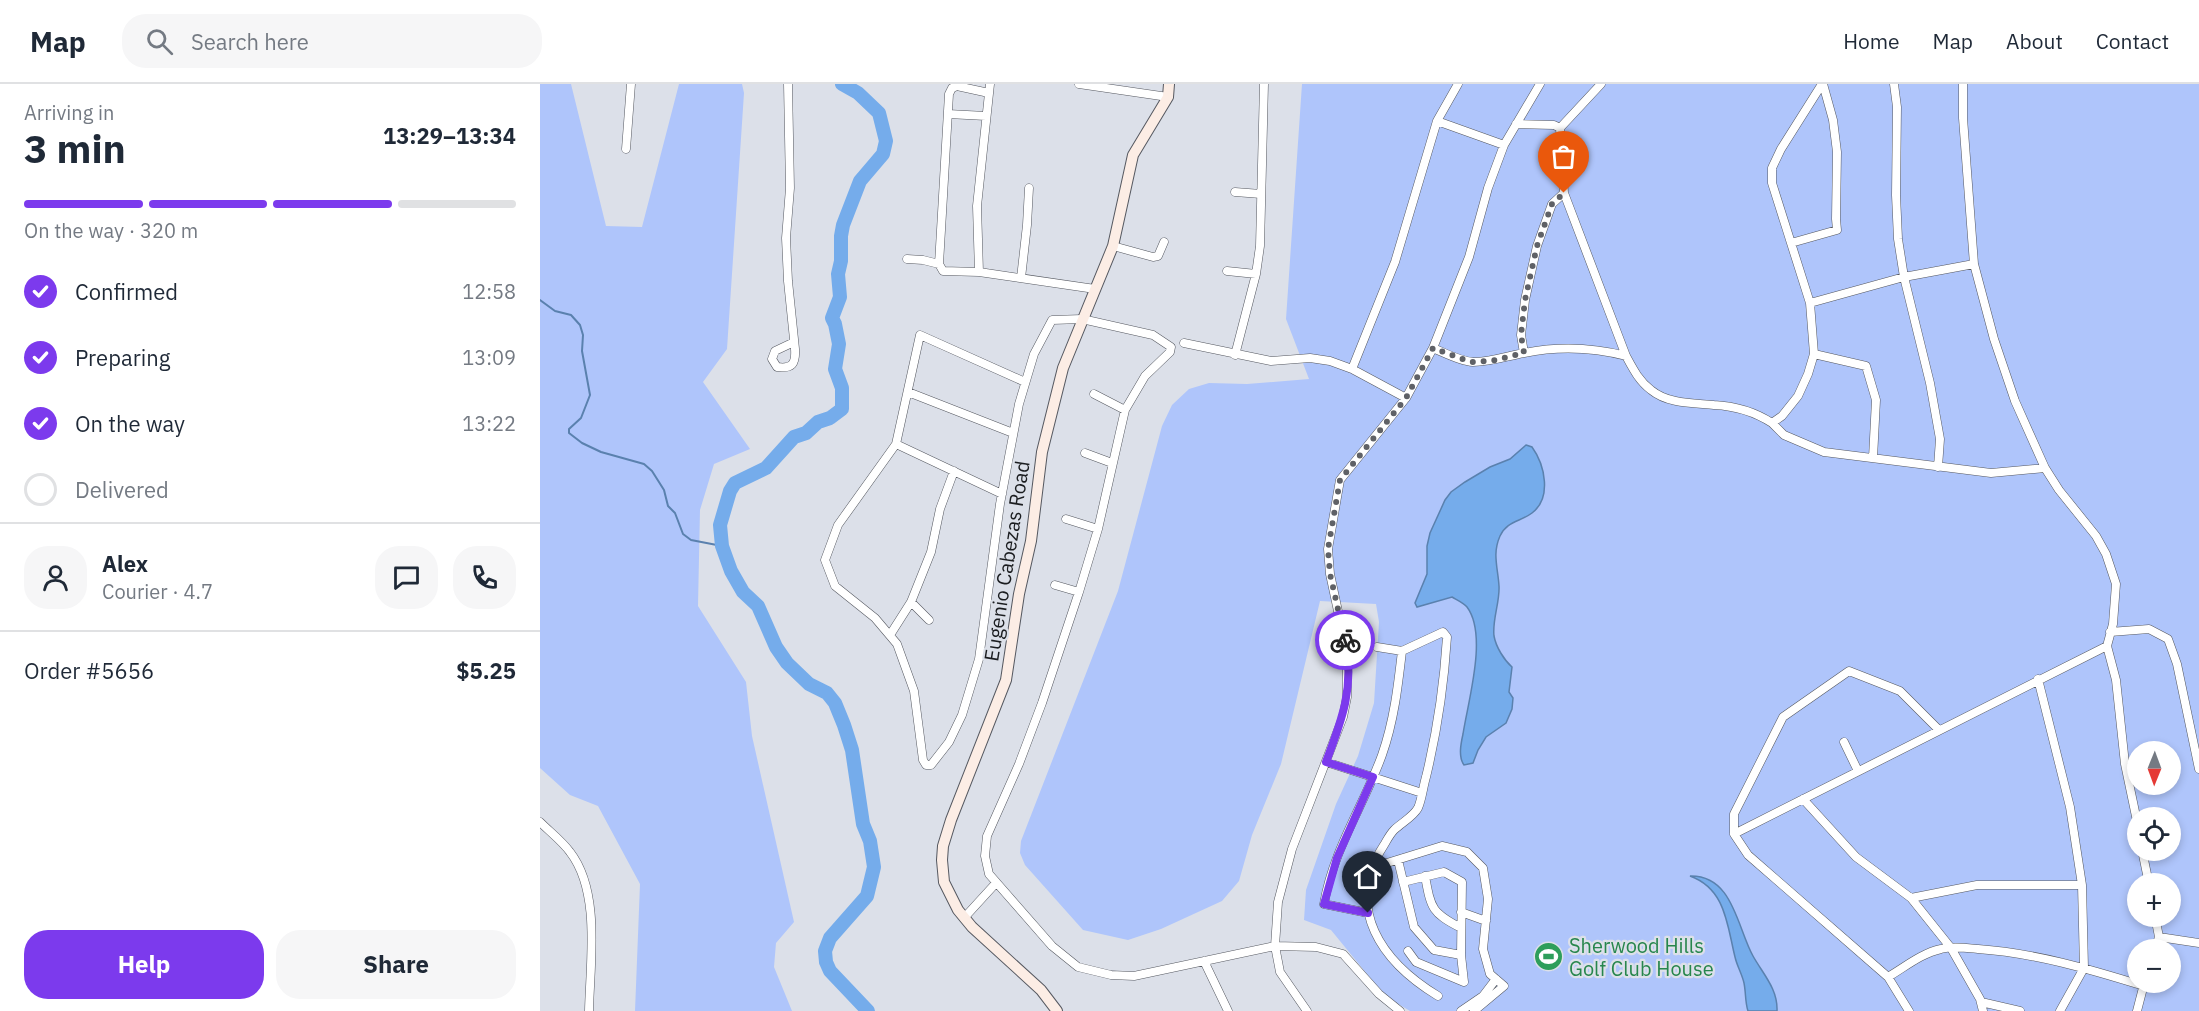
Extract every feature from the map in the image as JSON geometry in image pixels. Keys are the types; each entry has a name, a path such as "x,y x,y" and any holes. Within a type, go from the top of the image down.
{"street":[{"path":"626,149 631,84"},
{"path":"788,84 790,178 786,238 794,342"},
{"path":"1084,84 1168,97"},
{"name":"Eugenio Cabezas Road","path":"1057,1011 1041,990 964,918 944,882 942,860 946,834 1006,680 1019,594 1031,541 1042,452 1063,368 1113,246 1134,155 1168,97 1169,84"},
{"path":"1235,355 1256,274 1260,246 1264,84"},
{"path":"1352,369 1395,262 1437,121 1458,84"},
{"path":"1307,1011 1280,972 1275,946 1278,902 1292,849 1343,717 1347,697 1347,654 1330,574 1328,549 1340,480 1406,398 1433,348 1468,257 1488,188 1504,145 1540,84"},
{"path":"1601,84 1560,128 1564,193 1626,356 1638,378 1652,392 1672,400 1752,412 1772,423 1784,435 1824,452 1991,473 2045,468"},
{"path":"1791,243 1838,230 1836,219 1837,153 1833,120 1823,84"},
{"path":"1772,423 1782,416 1798,396 1809,374 1814,354 1810,303 1772,183 1772,168 1781,149 1823,84"},
{"path":"1894,84 1897,107 1898,239 1904,277 1930,383 1940,440 1938,467"},
{"path":"1963,84 1963,118 1974,264 1994,339 2012,390 2045,468 2059,490 2096,536 2111,567 2116,584 2114,614 2107,646 2116,680 2125,764 2134,807"},
{"path":"980,272 976,206 989,88 954,87 949,94 939,264 943,271 980,272 1095,289"},
{"path":"948,114 986,116"},
{"path":"1437,121 1504,145"},
{"path":"1516,124 1554,125 1560,128"},
{"path":"1021,278 1029,188"},
{"path":"1234,192 1262,194"},
{"path":"1524,353 1521,335 1525,300 1537,246 1552,204 1564,193"},
{"path":"1113,246 1153,257 1158,256 1164,242"},
{"path":"908,259 939,264"},
{"path":"1810,303 1904,277 1974,264"},
{"path":"1227,271 1256,274"},
{"path":"1025,382 920,335 896,444 838,525 825,560 835,586 875,618 897,644 914,691 923,760 926,765 931,765 949,742 962,715 979,659 1002,494 1013,434 1034,354 1052,320 1082,319 1153,335 1171,347 1170,352 1145,376 1125,410 1098,529 1079,592 1042,703 1019,764 987,836 986,866 996,883 1052,946 1078,967 1111,975 1134,976 1275,946 1316,947 1343,954 1378,994 1400,1011"},
{"path":"1184,343 1271,361 1310,358 1330,361 1352,369 1406,398"},
{"path":"1433,348 1471,362 1491,361 1524,353 1572,347 1626,356"},
{"path":"1814,354 1866,366 1876,400 1873,458"},
{"path":"908,392 1013,434"},
{"path":"1094,394 1125,410"},
{"path":"896,444 1002,494"},
{"path":"1085,453 1112,463"},
{"path":"890,635 911,602 931,552 940,509 954,471"},
{"path":"1065,519 1098,529"},
{"path":"1055,585 1079,592"},
{"path":"911,602 929,620"},
{"path":"2110,632 2149,629 2168,639 2177,664 2199,769"},
{"path":"1377,647 1402,651 1443,632 1447,637 1433,748 1417,810 1395,830 1382,846 1366,889 1368,913 1374,930 1396,965 1420,986 1438,996"},
{"path":"1734,834 2107,646"},
{"path":"1368,913 1324,904 1337,858 1373,777 1393,719 1402,651"},
{"path":"1909,1011 1888,977 1748,855 1734,834 1734,814 1783,717 1849,671 1900,691 1939,730"},
{"path":"2038,679 2070,807 2082,885 2084,968 2060,1011"},
{"path":"1844,742 1858,771"},
{"path":"1326,762 1422,793"},
{"path":"1803,799 1856,857 1911,898 1951,948 1982,1007 2020,1011"},
{"path":"540,822 570,851 589,892 591,914 589,1011"},
{"path":"1374,867 1442,846 1467,852 1483,868 1488,899 1483,949 1490,974 1503,986 1474,1011"},
{"path":"1398,860 1414,927 1434,950 1461,955"},
{"path":"1403,882 1444,872 1462,882 1461,955 1464,982 1416,962 1408,951"},
{"path":"1425,876 1429,897 1438,916 1461,928"},
{"path":"964,918 996,883"},
{"path":"1911,898 1977,885 2082,885"},
{"path":"1461,912 1486,921"},
{"path":"2157,927 2159,938 2199,943"},
{"path":"1888,977 1920,957 1942,948 1951,948 2013,951 2127,979"},
{"path":"1203,961 1228,1011"},
{"path":"1461,1011 1483,996 1496,980"},
{"path":"2137,1011 2142,993"}],"shaded area":[{"path":"540,84 571,84 606,226 642,227 679,84 742,84 744,93 727,349 703,382 750,449 714,464 700,510 698,606 746,682 752,736 794,922 776,943 774,967 792,1011 635,1011 640,884 598,806 570,795 540,768"},
{"path":"1302,84 2199,84 2199,1011 1410,1011 1385,996 1331,930 1304,920 1306,890 1336,804 1358,756 1374,703 1379,622 1376,604 1320,601 1281,764 1252,835 1239,881 1222,901 1161,929 1128,940 1083,930 1025,865 1020,853 1021,841 1118,591 1162,426 1172,405 1189,389 1209,383 1247,384 1309,379 1286,319"},
{"path":"1526,445 1532,447 1537,454 1543,472 1542,499 1532,513 1506,527 1500,536 1496,555 1499,592 1494,636 1501,653 1512,667 1509,692 1513,698 1512,709 1506,723 1486,737 1473,763 1464,765 1461,758 1461,746 1475,669 1476,634 1473,619 1467,607 1452,597 1417,607 1415,603 1427,574 1427,546 1430,533 1445,500 1451,492 1465,482 1490,467 1510,459"},
{"path":"1690,876 1704,878 1716,884 1725,893 1747,944 1769,982 1777,1003 1777,1011 1748,1011 1744,983 1723,909 1711,890"}],"waterway":[{"path":"842,84 858,93 879,113 886,141 883,154 860,181 841,236 841,261 838,274 840,297 832,318 839,344 835,369 842,388 842,409 830,418 818,422 806,433 794,437 766,468 735,483 730,491 720,525 722,546 731,571 743,592 758,606 776,647 787,663 809,684 827,693 835,703 852,750 863,824 870,841 874,867 867,896 830,938 825,951 830,971 868,1011"},
{"path":"540,300 555,311 571,315 580,325 583,335 582,351 590,395 581,418 569,429 569,433 582,443 601,452 644,464 652,471 664,490 668,506 675,513 683,534 691,540 722,546"}],"way so far":[{"path":"1345,640 1330,574 1328,549 1340,480 1406,398 1433,348 1471,362 1491,361 1524,353 1521,335 1525,300 1537,246 1552,204 1564,193"}],"place":[{"name":"Sherwood Hills Golf Club House","path":"1548,957"}],"route":[{"path":"1345,640 1347,697 1343,717 1326,762 1373,777 1337,858 1326,889 1324,904 1368,913"}]}
